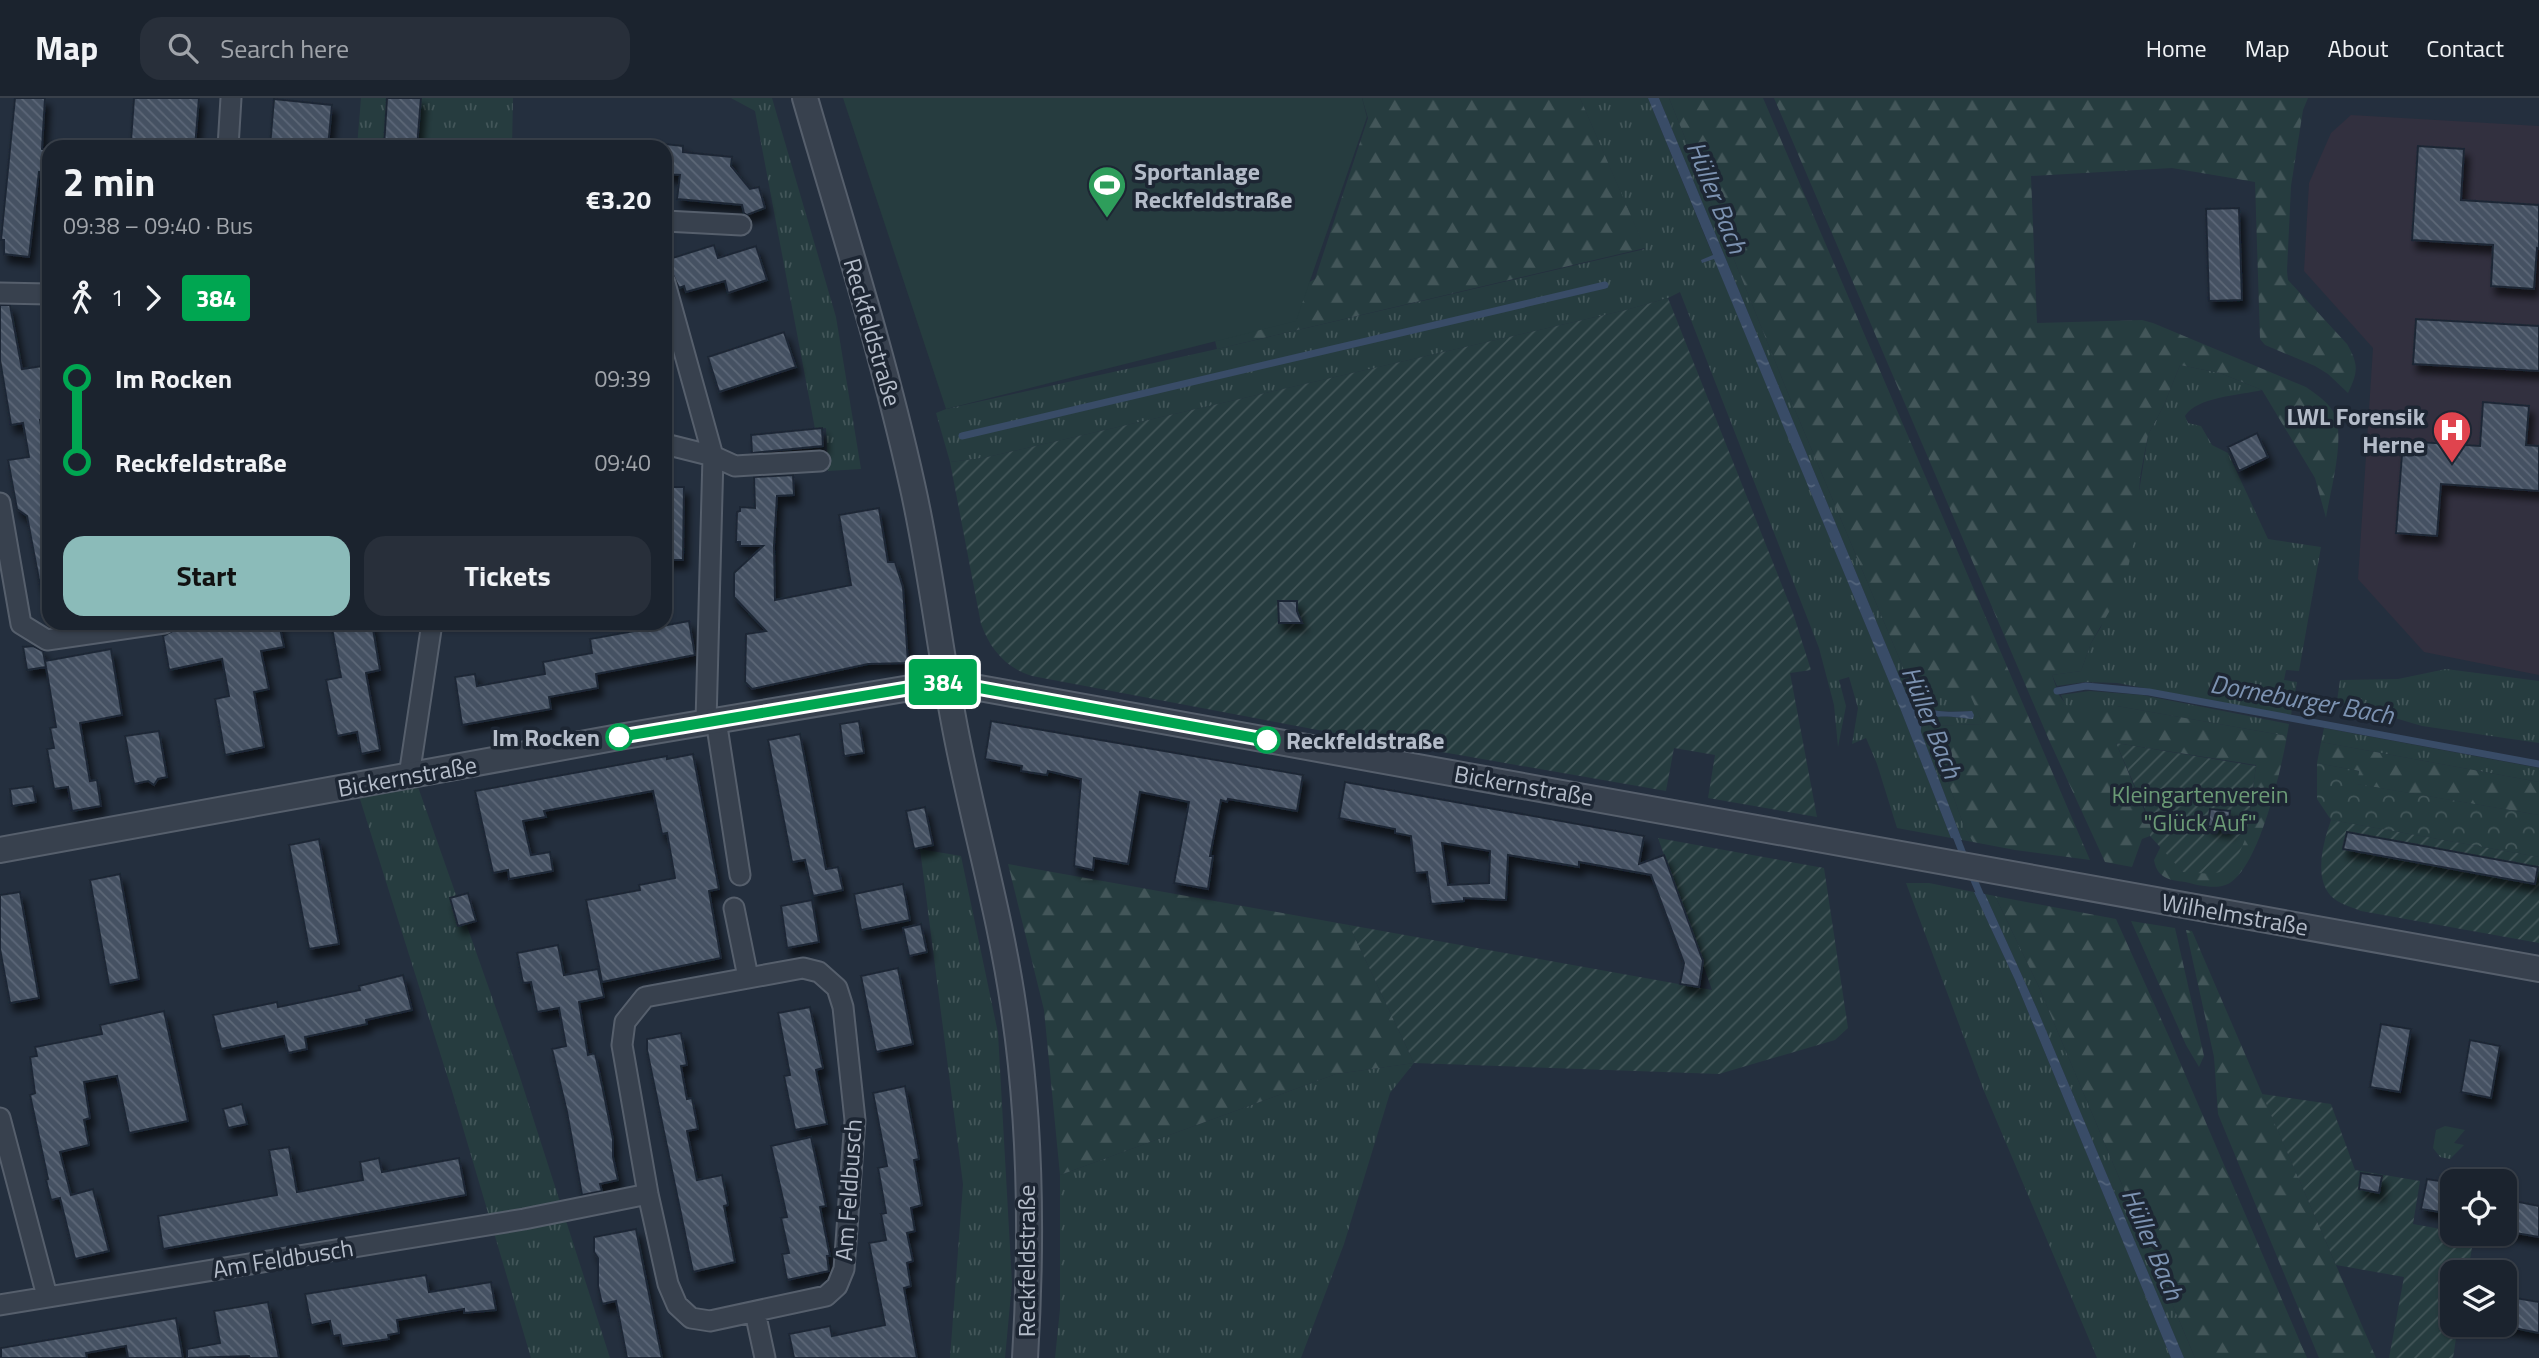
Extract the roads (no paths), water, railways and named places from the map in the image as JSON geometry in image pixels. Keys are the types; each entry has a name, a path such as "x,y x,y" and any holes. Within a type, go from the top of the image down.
{"street":[{"path":"228,140 231,98"},
{"name":"Reckfeldstraße","path":"805,98 896,413 913,489 946,682 1001,929 1015,1012 1023,1089 1030,1268 1025,1358"},
{"path":"672,221 741,225"},
{"path":"0,293 42,295"},
{"path":"672,308 713,456 711,721 740,876"},
{"path":"672,446 713,456 735,466 820,461"},
{"path":"0,503 21,624 47,640 116,630"},
{"path":"409,776 431,630"},
{"name":"Bickernstraße","path":"0,850 711,721 946,682 1922,858"},
{"name":"Wilhelmstraße","path":"1922,858 2539,969"},
{"path":"734,908 748,977"},
{"name":"Am Feldbusch","path":"803,968 819,972 837,988 843,1007 855,1120 844,1269 837,1286 826,1296 710,1321 691,1318 677,1305 668,1284 622,1045 625,1022 645,997 748,977 803,968"},
{"path":"0,1118 47,1296"},
{"name":"Am Feldbusch","path":"0,1305 524,1219 649,1194"},
{"path":"755,1312 765,1358"}],"water":[{"path":"1648,98 1659,98 1906,693 1927,709 1945,712 1972,711 1974,715 1973,719 1940,716 1932,718 1922,725 1921,732 1962,840 1951,838 1714,259 1702,263 1701,260 1713,255"},
{"path":"1974,892 1985,894 2037,1009 2184,1358 2171,1358 2015,980"}],"waterway":[{"path":"962,436 1605,285"},
{"name":"Dorneburger Bach","path":"2057,691 2086,686 2149,692 2539,764"},
{"name":"Hüller Bach","path":"1954,831 1965,859"},
{"name":"Hüller Bach","path":"1971,873 1983,901"}],"place":[{"name":"Sportanlage Reckfeldstraße","path":"1107,219"},
{"name":"LWL Forensik Herne","path":"2452,464"},
{"name":"Im Rocken","path":"619,737"},
{"name":"Reckfeldstraße","path":"1267,740"}],"park label":[{"name":"Kleingartenverein \"Glück Auf\"","path":"2200,808"}]}
